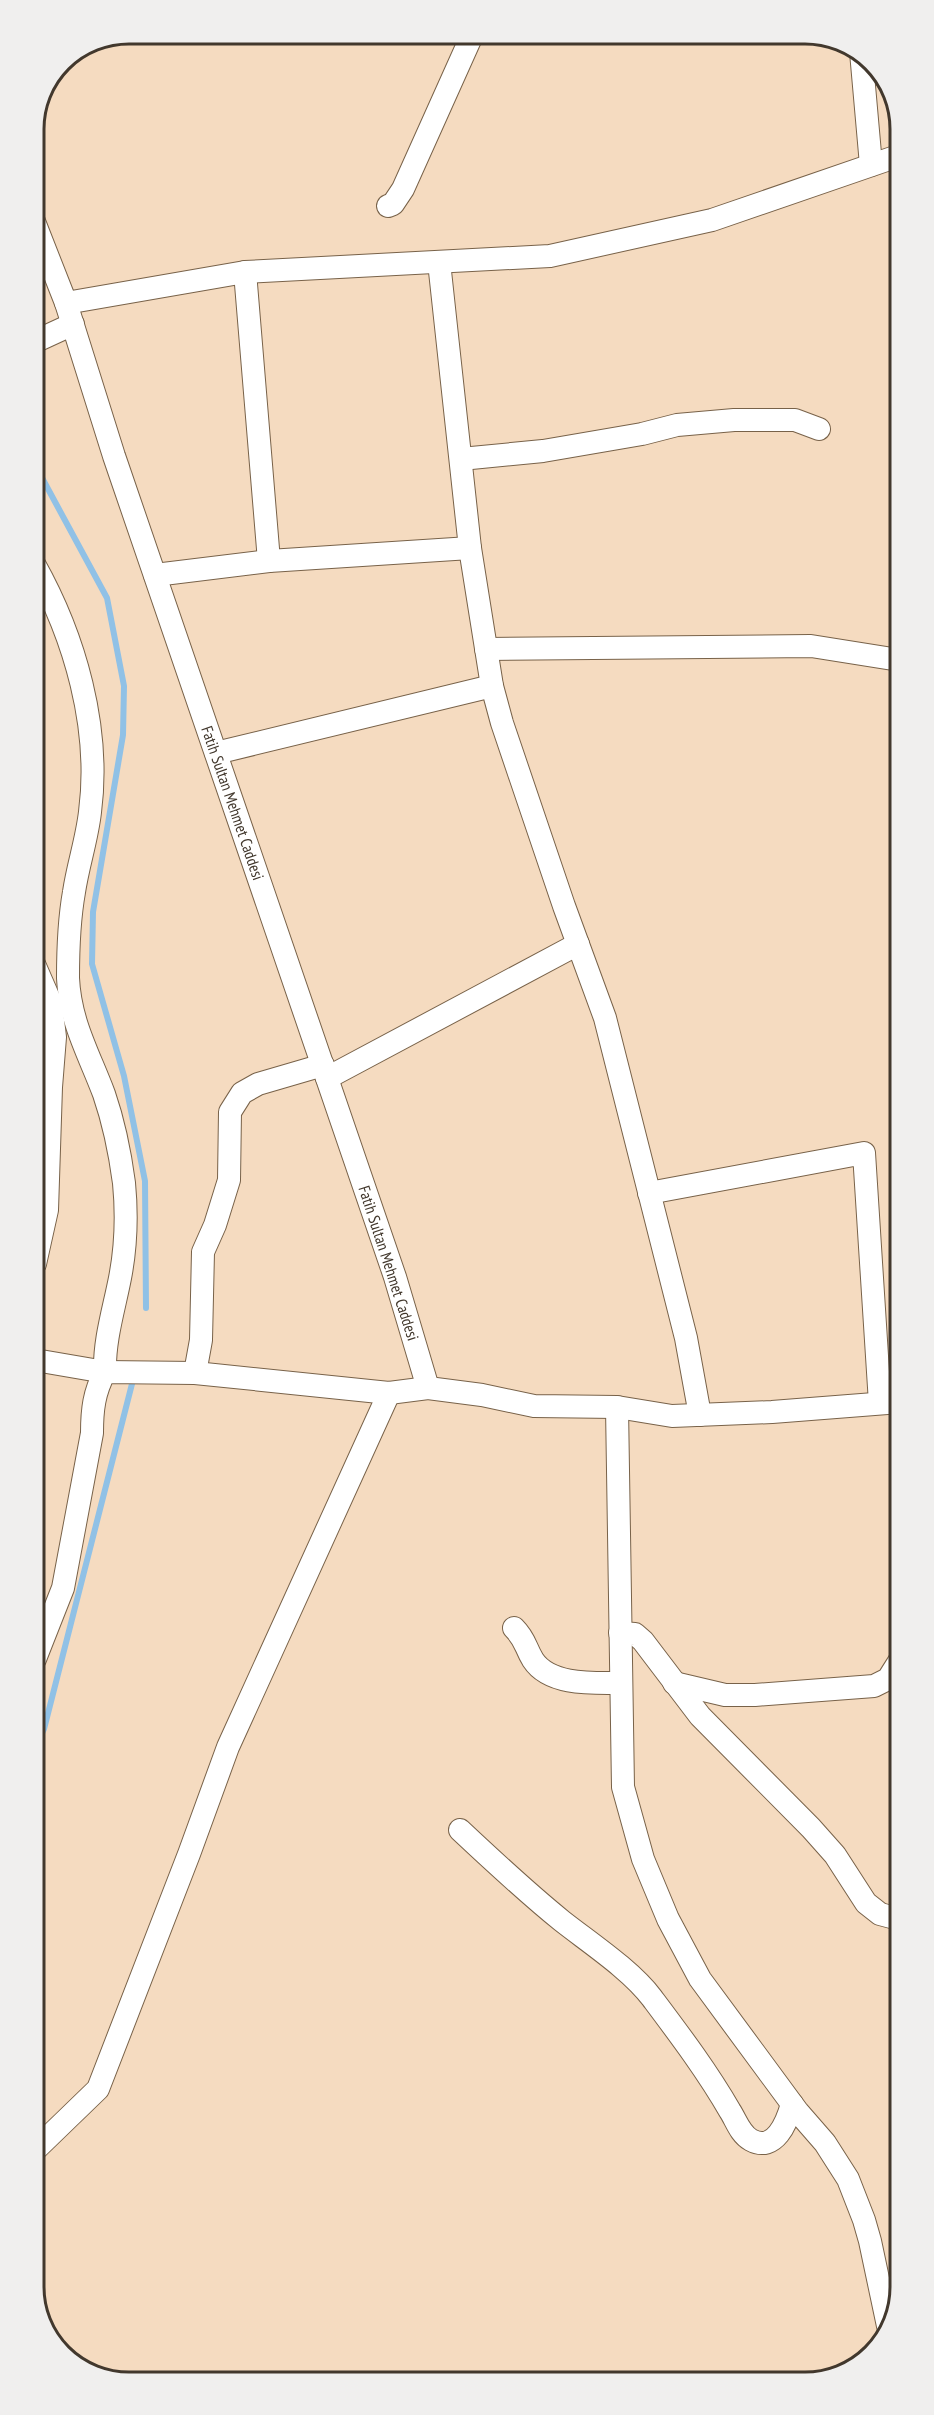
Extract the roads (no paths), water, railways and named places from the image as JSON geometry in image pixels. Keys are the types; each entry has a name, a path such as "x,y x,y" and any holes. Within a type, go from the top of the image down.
{"street":[{"path":"388,206 393,204 403,189 462,44"},
{"path":"862,65 871,165"},
{"path":"44,333 69,314 245,272 550,256 712,220 890,159"},
{"name":"Fatih Sultan Mehmet Caddesi","path":"44,248 69,314 155,575 395,1277 428,1388"},
{"path":"439,262 470,548 492,686 502,723 605,1018 686,1338 700,1415"},
{"path":"245,272 269,561"},
{"path":"461,459 543,451 642,434 677,425 734,420 795,420 819,429"},
{"path":"155,575 269,561 470,548"},
{"path":"44,585 74,661 83,694 91,745 90,811 74,893 68,979 75,1021 82,1045 104,1096 113,1124 124,1183 124,1245 121,1275 104,1356 105,1372 97,1386 92,1411 92,1433 63,1588 44,1636"},
{"path":"486,649 811,646 890,659"},
{"path":"216,753 492,686"},
{"path":"195,1373 201,1341 203,1251 215,1225 229,1180 231,1148 228,1125 230,1112 242,1093 258,1084 325,1072 578,944"},
{"path":"44,987 51,1003 55,1030 47,1210 44,1223"},
{"path":"44,1362 105,1372 195,1373 388,1393 428,1388 482,1395 534,1406 617,1407 672,1416 772,1412 890,1402 864,1153 649,1193"},
{"path":"44,2141 98,2089 228,1747 388,1393"},
{"path":"617,1407 622,1787 643,1859 668,1919 700,1979 795,2108 831,2152 857,2199 870,2241 886,2315"},
{"path":"514,1628 523,1637 532,1658 540,1668 555,1677 590,1683 621,1683"},
{"path":"620,1633 634,1634 643,1641 700,1716 835,1855 866,1903 890,1917"},
{"path":"675,1683 725,1695 755,1695 873,1686 888,1679 890,1676"},
{"path":"460,1830 531,1895 650,1995 715,2085 744,2134 752,2141 771,2140 780,2133 795,2108"}],"waterway":[{"path":"44,481 107,598 124,686 123,735 93,912 92,964 124,1076 145,1181 146,1308"},
{"path":"44,1729 134,1376"}]}
